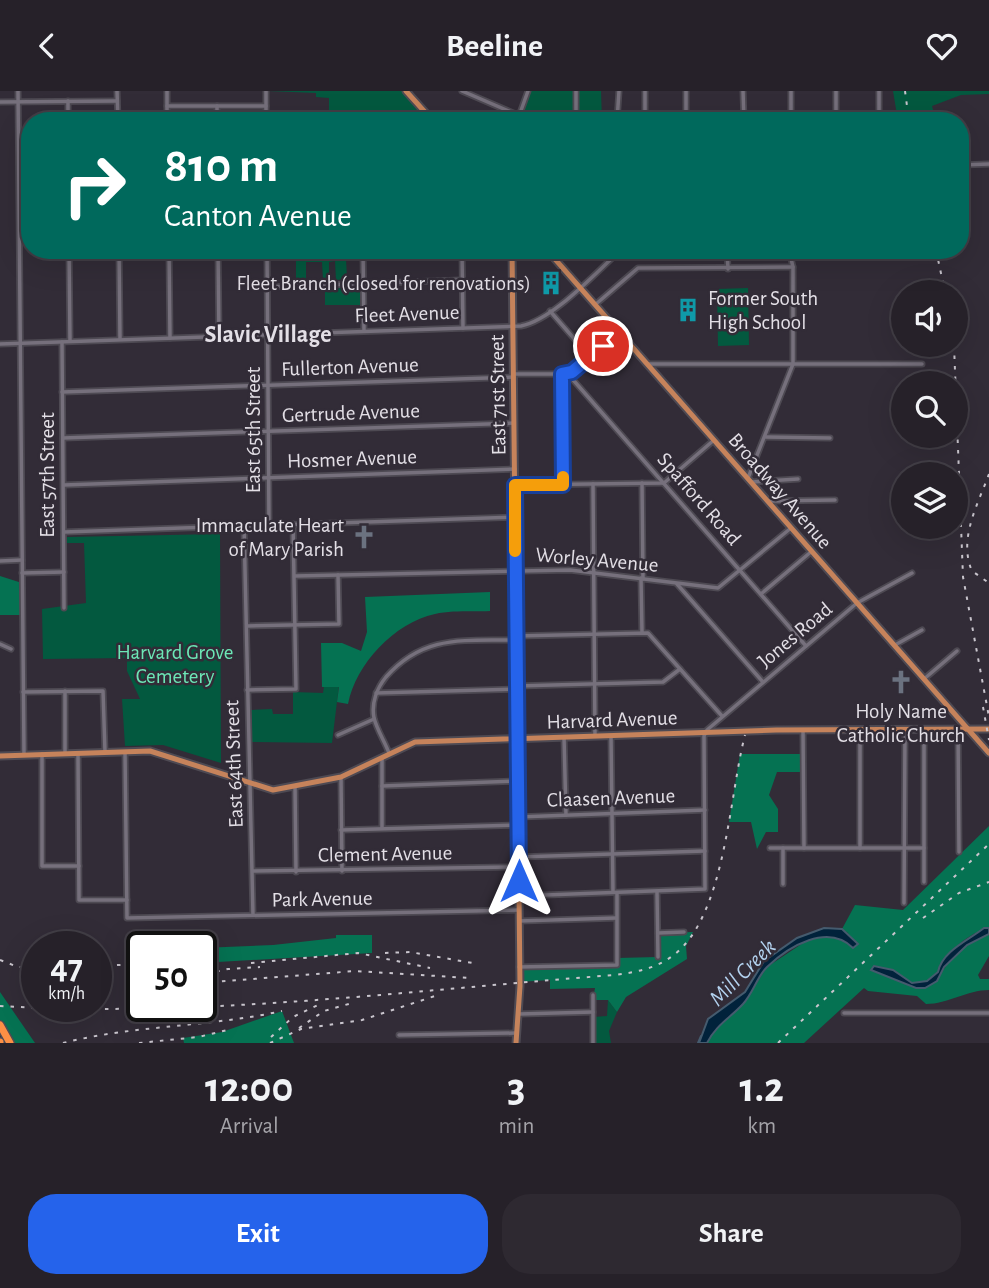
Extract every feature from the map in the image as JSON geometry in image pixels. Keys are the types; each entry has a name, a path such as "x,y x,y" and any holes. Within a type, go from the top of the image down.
{"highway":[{"path":"0,1025 10,1043"}],"main road":[{"path":"407,91 425,112"},
{"name":"East 71st Street","path":"512,259 519,857 519,1033 516,1043"},
{"name":"Broadway Avenue","path":"555,259 989,753"},
{"path":"949,729 956,715"},
{"name":"Harvard Avenue","path":"0,755 150,751 272,790 341,777 415,741 706,732 989,729"}],"street":[{"path":"18,91 24,754"},
{"path":"117,91 118,112"},
{"path":"167,91 167,112"},
{"path":"266,91 266,112"},
{"path":"462,91 510,112"},
{"path":"520,112 527,91"},
{"path":"576,91 576,112"},
{"path":"618,112 619,91"},
{"path":"645,91 645,112"},
{"path":"686,91 687,112"},
{"path":"743,91 744,112"},
{"path":"791,91 792,112"},
{"path":"836,91 836,112"},
{"path":"878,91 879,112"},
{"path":"68,101 68,112"},
{"path":"0,102 117,101"},
{"path":"167,106 266,106"},
{"path":"217,106 217,112"},
{"path":"969,165 989,165"},
{"path":"69,259 70,341"},
{"path":"119,259 120,340"},
{"path":"169,259 170,338"},
{"path":"218,259 219,336"},
{"name":"East 65th Street","path":"267,259 270,525"},
{"path":"363,259 364,331"},
{"path":"462,259 463,328"},
{"name":"Fleet Avenue","path":"0,344 529,324 550,311 610,259"},
{"path":"727,259 727,269"},
{"path":"791,259 793,364 750,480 798,479"},
{"path":"596,304 638,268 793,267"},
{"path":"268,287 462,280"},
{"path":"550,311 591,357"},
{"path":"563,485 565,374 591,357 619,332"},
{"name":"East 57th Street","path":"62,342 64,608"},
{"path":"648,364 922,364"},
{"name":"Fullerton Avenue","path":"62,392 565,374"},
{"name":"Spafford Road","path":"565,374 806,646"},
{"name":"Gertrude Avenue","path":"63,438 514,423"},
{"path":"766,437 830,438"},
{"path":"515,485 664,483 714,440"},
{"name":"Hosmer Avenue","path":"64,485 515,469"},
{"path":"642,483 642,632"},
{"path":"593,484 595,736"},
{"path":"768,501 835,500"},
{"path":"64,532 515,517"},
{"path":"247,690 296,689 293,524"},
{"name":"East 64th Street","path":"244,526 253,916"},
{"name":"Worley Avenue","path":"295,576 516,569 594,573 720,587 791,528"},
{"path":"761,594 812,551"},
{"path":"0,561 22,560"},
{"path":"22,573 64,572"},
{"name":"Jones Road","path":"706,732 857,603 912,573"},
{"path":"247,626 339,624 338,575"},
{"path":"676,583 763,682"},
{"path":"895,645 922,630"},
{"path":"390,753 374,719 376,693 403,659 421,648 446,642 594,633 648,633 722,716"},
{"path":"0,644 11,649"},
{"path":"924,678 957,651"},
{"path":"376,693 663,682 680,669"},
{"path":"65,691 65,753"},
{"path":"23,692 103,691 105,752"},
{"path":"338,735 374,719"},
{"path":"958,729 959,852"},
{"path":"803,730 804,848"},
{"path":"860,730 860,848"},
{"path":"904,903 905,730"},
{"path":"924,730 924,882"},
{"path":"519,896 705,888 706,732"},
{"path":"519,967 617,965 611,736"},
{"path":"564,737 566,816"},
{"path":"78,753 79,900 127,900 125,752"},
{"path":"42,754 43,866 79,866"},
{"path":"382,757 382,828"},
{"path":"341,777 342,871"},
{"path":"382,786 517,781"},
{"path":"295,786 296,871"},
{"name":"Claasen Avenue","path":"518,817 705,810"},
{"path":"341,830 518,825"},
{"path":"770,848 924,848"},
{"path":"783,848 783,884"},
{"path":"519,857 705,851"},
{"name":"Clement Avenue","path":"253,871 519,867"},
{"path":"657,892 658,957"},
{"name":"Park Avenue","path":"127,900 127,918 519,910"},
{"path":"519,921 616,918"},
{"path":"658,933 684,932"},
{"path":"593,995 593,1043"},
{"path":"519,1014 593,1012"},
{"path":"844,1013 989,1013"},
{"path":"399,1035 519,1033"}],"green space":[{"path":"268,91 402,91 420,112 329,112 329,98 316,97 316,93"},
{"path":"528,91 601,91 602,112 520,112"},
{"path":"893,91 989,91 989,94 961,95 932,106 934,112 896,112"},
{"path":"296,259 346,259 347,279 336,280 335,261 329,262 329,280 323,280 322,262 306,262 306,280 296,281"},
{"path":"360,287 360,305 325,305 325,289"},
{"path":"748,288 749,345 718,346 717,289"},
{"name":"Harvard Grove Cemetery","path":"220,534 221,763 163,745 125,746 122,699 140,699 127,671 127,658 43,659 42,609 86,603 84,543 67,543 67,537"},
{"path":"0,576 22,583 23,615 0,615"},
{"path":"490,592 490,611 435,614 405,626 392,636 368,660 352,689 348,704 337,702 339,687 322,687 321,643 342,643 361,651 367,632 365,597"},
{"path":"339,685 332,743 252,742 251,710 272,709 273,714 293,714 293,692 323,693 324,686"},
{"path":"740,754 803,754 803,772 777,772 769,795 778,809 778,832 766,832 757,849 751,822 729,822"},
{"path":"989,826 989,928 959,944 941,965 939,972 927,981 912,983 893,970 877,967 875,972 916,988 937,981 958,952 989,934 989,956 978,975 980,979 989,979 989,990 926,1004 917,996 868,991 864,988 804,1043 707,1043 714,1028 744,1003 767,967 806,941 827,934 845,940 853,948 848,933 842,929 855,905 903,910"},
{"path":"693,932 686,946 687,959 626,997 617,1012 608,1000 593,1000 595,988 550,989 550,980 519,982 519,967 616,965 617,958 657,957 658,933"},
{"path":"336,935 372,935 372,953 217,962 217,947 336,938"},
{"path":"0,992 35,1043 10,1043 0,1025"},
{"path":"608,1000 617,1012 609,1031 611,1043 593,1043 593,1017 607,1016"},
{"path":"282,1011 294,1043 184,1043 183,1038 222,1032"}],"water":[{"path":"824,928 842,929 858,944 853,948 832,937 821,937 797,945 764,971 746,1000 719,1026 707,1043 699,1043 708,1019 745,992 764,961 797,938"},
{"path":"984,928 989,928 989,934 967,945 944,967 937,981 925,988 916,988 871,970 874,966 893,970 912,983 927,981 938,972 950,952"}],"waterway":[{"name":"Mill Creek","path":"698,1043 701,1036"}],"railway":[{"path":"905,91 908,112"},
{"path":"938,259 942,280"},
{"path":"954,357 963,577 989,717"},
{"path":"989,474 971,522 967,547 972,571 989,583"},
{"path":"983,707 989,740"},
{"path":"0,1006 154,1008 308,1001 615,975 651,967 671,957 689,939 704,915 723,854 745,735"},
{"path":"778,1043 989,844"},
{"path":"923,918 959,893 989,882"},
{"path":"385,953 410,952 478,964"},
{"path":"251,963 358,953 430,968"},
{"path":"0,960 21,967"},
{"path":"112,965 126,965"},
{"path":"217,972 260,967"},
{"path":"217,982 355,971 470,978"},
{"path":"270,1043 301,1029 362,1020 435,996"},
{"path":"271,1037 293,1017 322,1003"},
{"path":"299,1028 324,1011 352,1003"},
{"path":"63,1043 282,1011"},
{"path":"139,1043 198,1037 232,1029"}],"slow traffic":[{"path":"515,551 515,485 563,485 563,477"}],"place":[{"name":"Fleet Branch (closed for renovations)","path":"551,283"},
{"name":"Former South High School","path":"688,310"},
{"name":"Immaculate Heart of Mary Parish","path":"364,537"},
{"name":"Holy Name Catholic Church","path":"901,682"}],"district":[{"name":"Slavic Village","path":"268,335"}],"route":[{"path":"519,881 515,485 563,485 562,374 572,372 603,346"}]}
